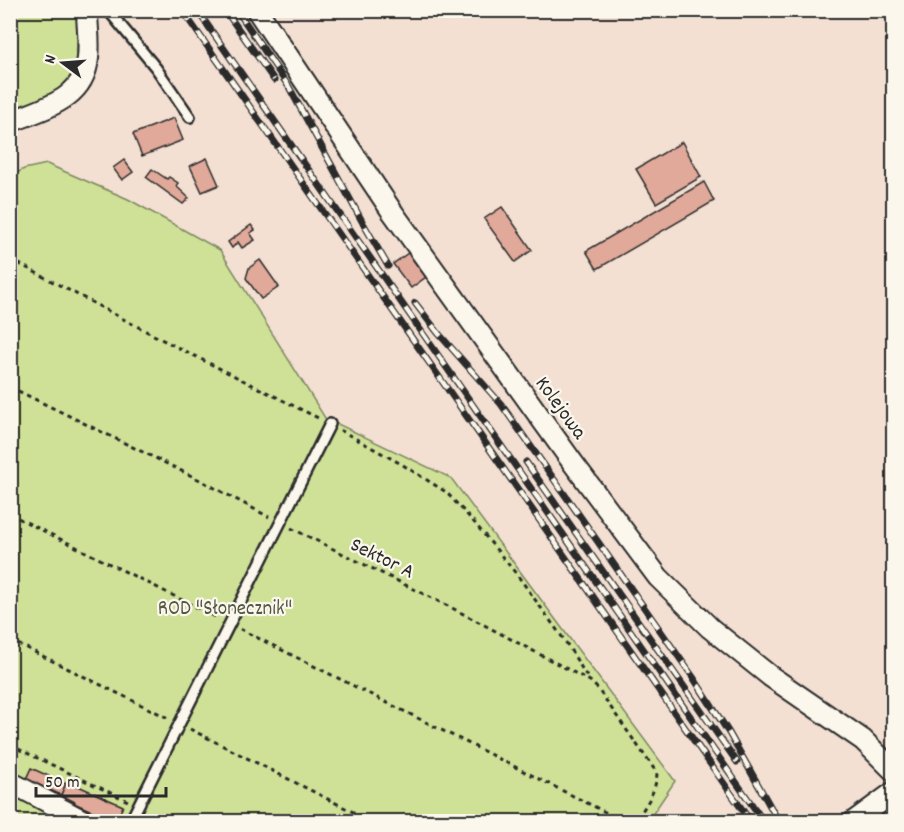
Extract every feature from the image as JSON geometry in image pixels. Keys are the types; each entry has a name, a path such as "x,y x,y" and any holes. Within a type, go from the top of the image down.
{"street":[{"path":"10,122 64,100 81,83 87,70 89,54 87,10"},
{"name":"Kolejowa","path":"257,10 391,210 658,577 710,628 770,676 863,740 894,771"},
{"path":"10,782 86,822"},
{"path":"853,822 894,792"}],"lane":[{"path":"108,10 156,68 190,117"},
{"path":"130,822 330,424"}],"path":[{"name":"Sektor A","path":"10,387 198,479 590,681 657,773 653,794 635,822"},
{"path":"10,514 625,822"},
{"path":"10,745 138,805"}],"green space":[{"path":"11,11 77,11 78,27 75,77 54,100 11,117"},
{"name":"ROD \"Słonecznik\"","path":"47,164 128,199 220,250 325,418 451,478 675,781 648,821 11,822 11,176 24,169"}],"building":[{"path":"174,118 183,140 142,156 133,134"},
{"path":"682,142 701,177 656,203 636,169"},
{"path":"207,158 219,185 202,192 190,166"},
{"path":"124,160 133,172 122,180 113,168"},
{"path":"152,169 178,183 176,186 189,198 183,204 146,177"},
{"path":"704,182 714,201 597,269 586,251"},
{"path":"502,207 532,250 515,262 484,219"},
{"path":"251,225 255,230 250,233 255,240 242,248 238,242 232,248 228,242"},
{"path":"408,253 426,277 411,288 393,264"},
{"path":"260,260 279,287 261,299 246,278 249,268"},
{"path":"31,768 66,784 61,795 26,779"},
{"path":"67,781 123,806 116,822 61,795"}],"railway":[{"path":"182,10 751,822"},
{"path":"197,10 764,822"},
{"path":"225,10 274,80"},
{"path":"237,10 289,87 388,266"},
{"path":"415,303 439,334 501,404 693,677 729,733 779,822"},
{"path":"526,462 737,762"}]}
